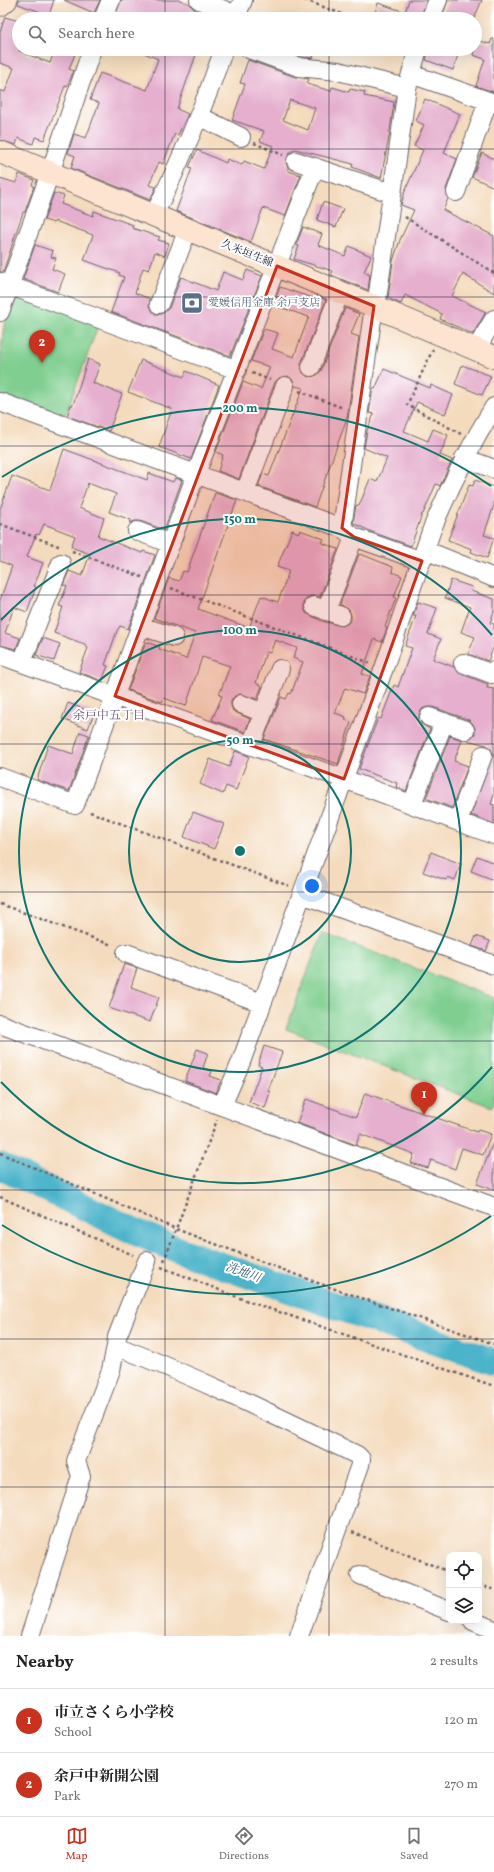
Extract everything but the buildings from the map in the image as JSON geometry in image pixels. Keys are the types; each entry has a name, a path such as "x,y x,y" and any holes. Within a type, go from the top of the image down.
{"main road":[{"path":"0,5 6,0"},
{"name":"久米垣生線","path":"0,152 375,306 485,353"}],"street":[{"path":"107,12 111,0"},
{"path":"199,0 239,11"},
{"path":"433,12 438,0"},
{"path":"0,312 5,284 50,173 90,56"},
{"path":"154,215 178,167 221,56"},
{"path":"269,56 300,67 338,70 409,81 491,102 456,192"},
{"path":"327,611 348,533 375,306 390,200 409,81 416,56"},
{"path":"199,116 241,137"},
{"path":"296,161 315,167 390,200"},
{"path":"0,777 75,805 196,474 315,167"},
{"path":"159,304 188,229"},
{"path":"5,284 237,370"},
{"path":"311,367 340,292"},
{"path":"485,353 494,319"},
{"path":"245,492 285,386"},
{"path":"0,402 245,492 348,533 494,578"},
{"path":"222,1106 262,1003 384,668 423,555 449,488 473,441 494,407"},
{"path":"464,458 494,469"},
{"path":"137,531 171,544"},
{"path":"22,662 61,563"},
{"path":"141,626 174,637"},
{"path":"0,655 344,778 494,835"},
{"path":"463,663 492,674 494,670"},
{"path":"251,745 280,669"},
{"path":"241,704 263,713"},
{"path":"412,804 436,719 465,730"},
{"path":"458,821 482,754"},
{"path":"302,892 494,965"},
{"path":"126,953 262,1003"},
{"path":"0,1024 494,1207"},
{"path":"30,1636 81,1476 76,1461 111,1370 117,1337 155,1263"},
{"path":"116,1346 166,1365 357,1455 361,1459 339,1526 299,1636"},
{"path":"360,1575 446,1610"},
{"path":"480,1624 494,1630"}],"path":[{"path":"305,0 337,12"},
{"path":"241,137 296,161"},
{"path":"390,200 494,273"},
{"path":"440,334 407,405 473,441"},
{"path":"0,524 384,668"},
{"path":"75,805 302,892"},
{"path":"0,904 124,950 126,953"},
{"path":"155,1263 176,1230 222,1106"},
{"path":"0,1153 176,1230 318,1283 494,1344"},
{"path":"0,1197 250,1302 494,1386"},
{"path":"339,1526 446,1571"},
{"path":"482,1585 494,1590"}],"highlighted area":[{"path":"277,266 374,306 342,528 354,537 422,561 344,779 115,696"}],"green space":[{"path":"17,293 99,323 64,419 0,396 1,356 4,326 11,301"},
{"path":"322,933 494,998 494,1103 492,1107 286,1029"}],"waterway":[{"name":"洗地川","path":"0,1166 140,1234 186,1253 494,1362"}],"place":[{"name":"愛媛信用金庫 余戸支店","path":"192,303"},
{"name":"余戸中新開公園","path":"42,363"},
{"name":"市立さくら小学校","path":"424,1115"}],"district":[{"name":"余戸中五丁目","path":"109,716"}]}
